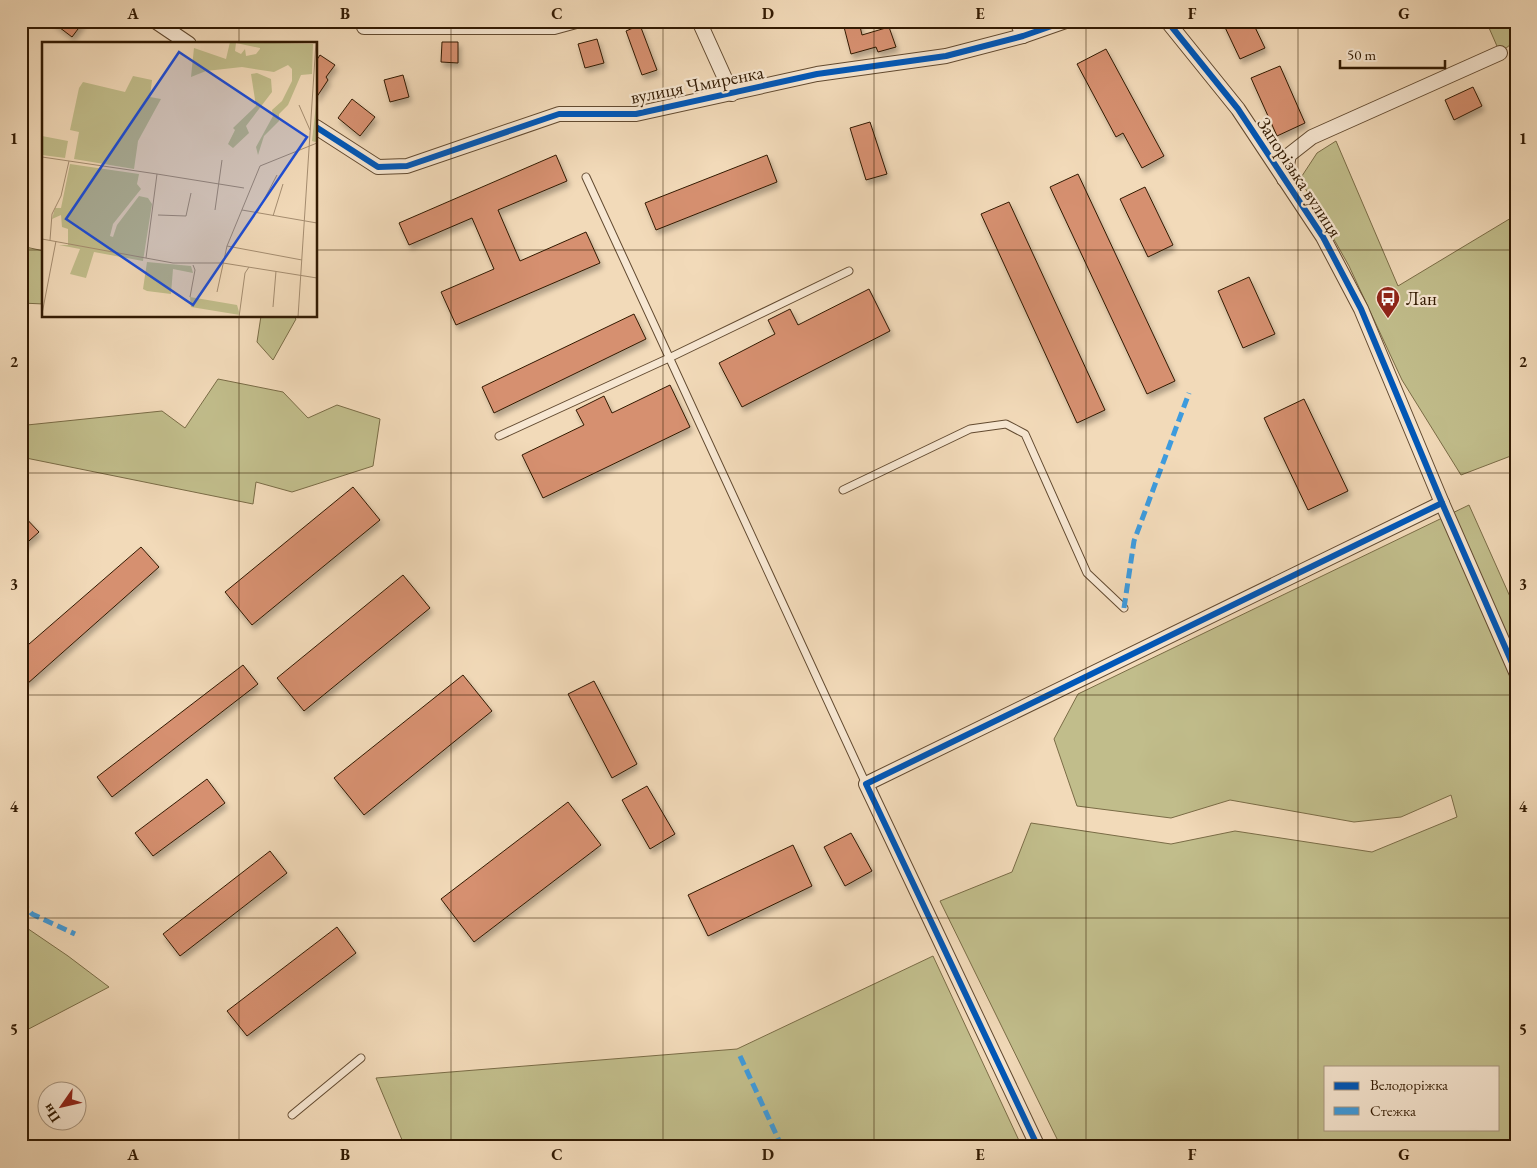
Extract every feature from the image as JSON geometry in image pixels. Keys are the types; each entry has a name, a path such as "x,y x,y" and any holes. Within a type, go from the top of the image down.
{"street":[{"path":"155,21 186,42"},
{"path":"364,27 554,27 576,21"},
{"path":"699,21 732,94"},
{"path":"1017,21 1022,36"},
{"name":"вулиця Чмиренка","path":"318,128 378,167 407,166 559,114 636,114 817,74 946,56 1022,36 1066,21"},
{"name":"Запорізька вулиця","path":"1167,21 1238,109 1323,237 1361,309 1442,503 1516,672"},
{"name":"Запорізька вулиця","path":"1284,179 1289,155 1312,137 1500,54"},
{"path":"1038,1147 866,784 1442,503"}],"lane":[{"path":"586,177 866,784"},
{"path":"499,436 670,358 849,271"},
{"path":"843,490 970,429 1006,424 1025,434 1087,573 1124,608"},
{"path":"292,1115 361,1058"}],"shaded area":[{"path":"1486,21 1516,21 1516,40 1500,53"},
{"path":"1336,141 1398,286 1516,215 1516,454 1461,475 1402,380 1349,266 1300,179 1317,153"},
{"path":"21,246 42,251 42,304 21,303"},
{"path":"261,318 296,319 273,360 257,342"},
{"path":"218,379 283,392 308,418 337,405 380,419 373,466 292,492 256,482 253,504 21,457 21,424 27,425 162,411 185,428"},
{"path":"1469,505 1516,610 1516,1147 1061,1147 940,901 1012,872 1031,823 1171,844 1235,831 1372,852 1457,817 1451,795 1401,817 1354,822 1230,800 1171,818 1077,806 1054,739 1078,694"},
{"path":"21,924 109,987 21,1033"},
{"path":"933,956 1022,1147 405,1147 376,1078 737,1049"}],"building":[{"path":"51,21 84,21 72,37"},
{"path":"1222,21 1252,21 1265,48 1240,59"},
{"path":"859,22 862,35 889,27 896,47 878,52 876,47 851,54 844,27"},
{"path":"640,25 657,70 642,75 626,31"},
{"path":"597,39 604,63 585,68 578,44"},
{"path":"442,42 458,42 458,63 441,62"},
{"path":"1106,49 1164,156 1142,168 1123,133 1116,137 1077,64"},
{"path":"320,55 335,65 326,77 328,80 318,95 318,58"},
{"path":"1280,66 1305,123 1277,136 1251,78"},
{"path":"403,75 409,97 390,102 384,80"},
{"path":"1473,87 1482,106 1454,120 1445,100"},
{"path":"352,99 375,117 360,136 338,118"},
{"path":"870,122 887,174 866,180 850,128"},
{"path":"556,155 567,181 498,210 520,261 586,232 600,263 456,325 441,292 494,269 472,218 409,245 399,223"},
{"path":"767,155 777,182 656,230 645,203"},
{"path":"1078,174 1175,381 1147,394 1050,187"},
{"path":"1145,187 1173,245 1148,257 1120,199"},
{"path":"1009,202 1105,410 1077,423 981,214"},
{"path":"1249,277 1275,334 1243,348 1218,291"},
{"path":"869,289 890,331 742,407 719,363 775,334 768,320 790,309 798,325"},
{"path":"634,314 646,339 494,413 482,387"},
{"path":"670,385 690,427 543,498 522,455 584,425 576,410 604,396 612,413"},
{"path":"1304,399 1348,491 1308,510 1264,418"},
{"path":"353,487 380,520 252,625 225,592"},
{"path":"21,513 39,532 21,548"},
{"path":"141,547 159,567 27,684 21,677 21,651"},
{"path":"403,575 430,608 304,711 277,678"},
{"path":"243,665 258,684 112,797 97,777"},
{"path":"463,675 492,711 364,815 334,778"},
{"path":"594,681 637,764 612,778 568,694"},
{"path":"207,779 225,803 153,856 135,833"},
{"path":"647,786 675,834 650,849 622,800"},
{"path":"568,802 601,845 474,942 441,899"},
{"path":"851,833 872,871 845,886 824,847"},
{"path":"793,845 812,886 708,936 688,895"},
{"path":"270,851 287,873 180,956 163,934"},
{"path":"337,927 356,953 247,1036 227,1011"}],"marked path":[{"path":"1124,608 1134,541 1189,393"},
{"path":"21,901 32,914 75,934"},
{"path":"740,1056 782,1147"}],"cycle path":[{"path":"318,128 378,167 407,166 559,114 636,114 817,74 946,56 1023,36 1066,21"},
{"path":"1167,21 1238,109 1323,237 1361,309 1442,503 1516,672"},
{"path":"1038,1147 866,784 1442,503"}],"place":[{"name":"Лан","path":"1388,319"}]}
